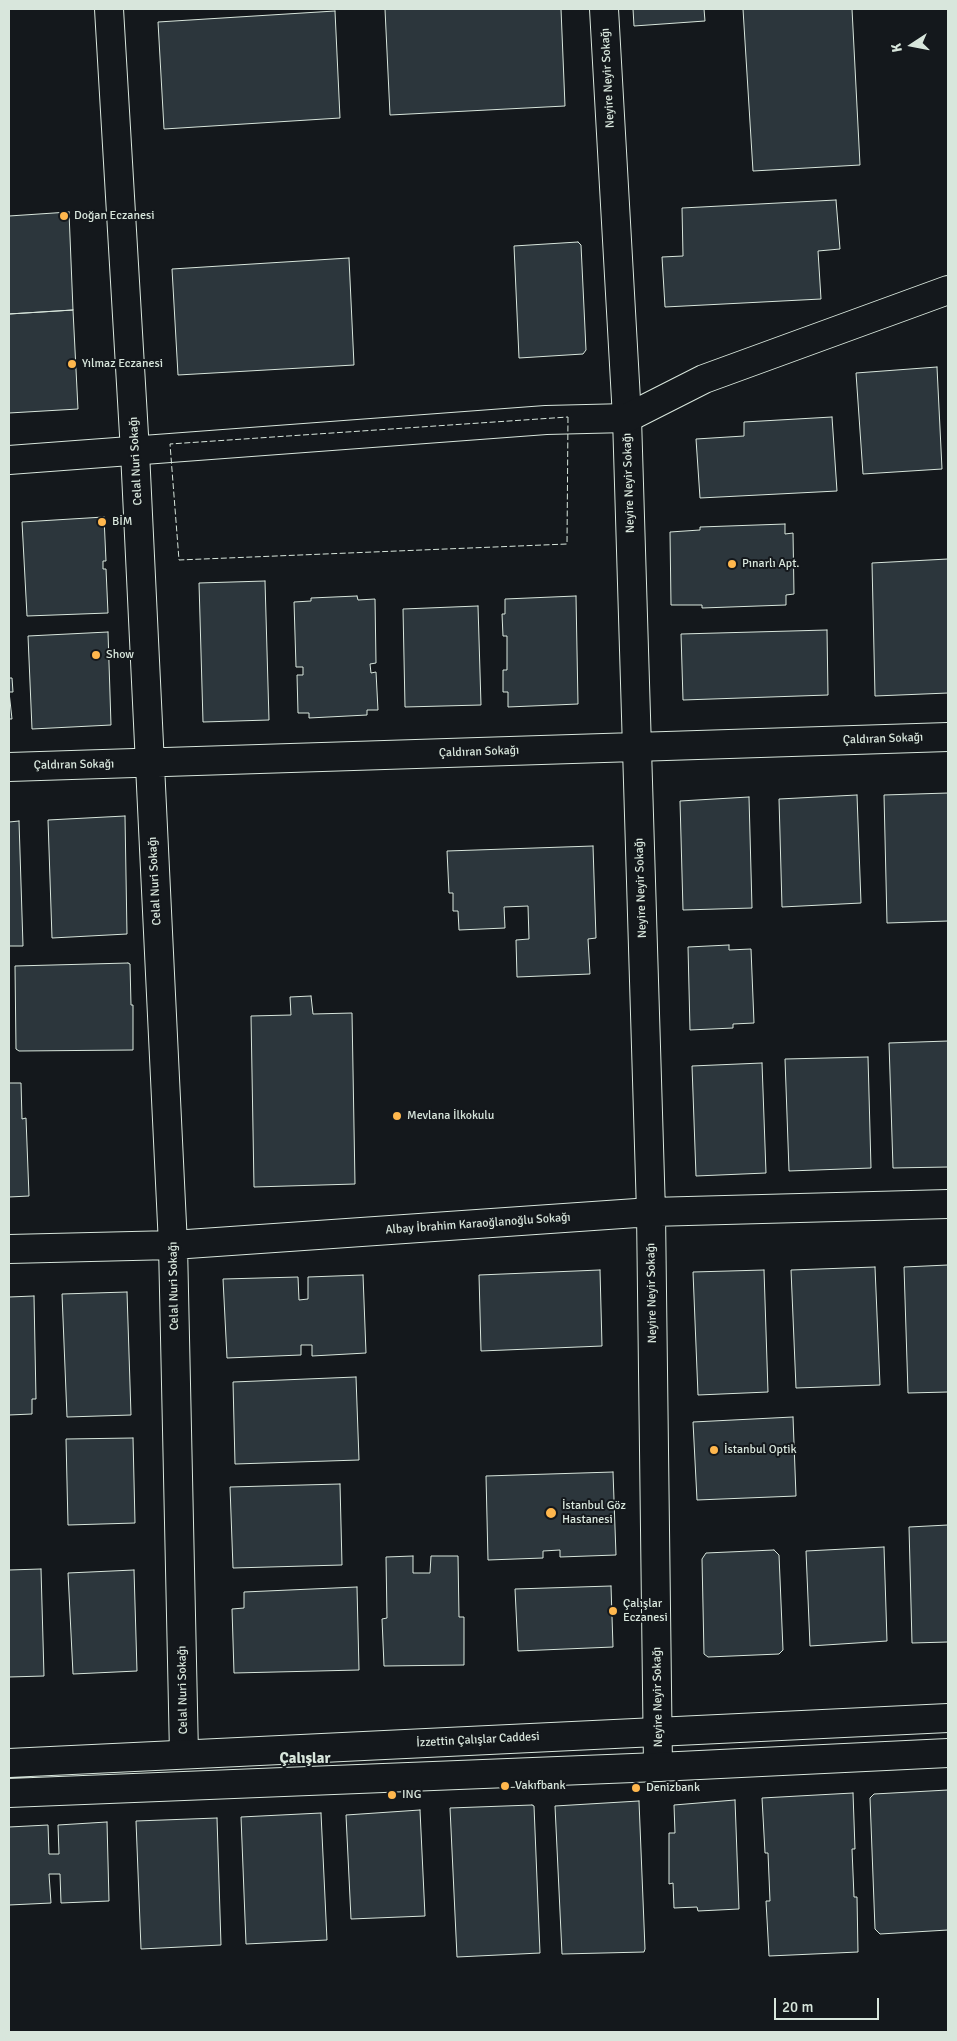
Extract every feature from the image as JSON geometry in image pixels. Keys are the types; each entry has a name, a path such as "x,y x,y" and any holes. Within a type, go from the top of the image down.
{"street":[{"name":"Celal Nuri Sokağı","path":"109,9 135,452 173,1245 184,1754"},
{"name":"Neyire Neyir Sokağı","path":"604,9 627,418 651,1212 658,1767"},
{"path":"9,460 546,420 627,418 704,379 948,290"},
{"name":"Çaldıran Sokağı","path":"9,767 948,737"},
{"name":"Albay İbrahim Karaoğlanoğlu Sokağı","path":"9,1249 173,1245 651,1212 948,1204"},
{"name":"İzzettin Çalışlar Caddesi","path":"9,1763 948,1718"},
{"path":"9,1793 658,1767 948,1753"}],"building":[{"path":"385,9 561,9 565,106 390,115"},
{"path":"633,9 704,9 705,21 634,26"},
{"path":"743,9 852,9 860,165 753,171"},
{"path":"335,11 340,118 164,129 158,22"},
{"path":"836,200 840,249 818,251 821,299 665,307 662,257 683,256 682,208"},
{"path":"69,212 73,310 9,314 9,216"},
{"path":"578,242 581,245 586,350 583,354 519,358 514,246"},
{"path":"349,258 354,365 178,375 172,269"},
{"path":"73,310 78,409 9,413 9,314"},
{"path":"937,367 942,469 863,474 856,373"},
{"path":"832,417 837,491 700,498 696,439 744,436 744,422"},
{"path":"104,517 106,561 103,561 103,569 106,569 108,613 27,616 22,522"},
{"name":"Pınarlı Apt.","path":"785,524 785,534 793,533 794,594 786,595 786,605 702,608 702,605 671,605 670,532 700,530 700,527"},
{"path":"948,559 948,693 875,696 872,563"},
{"path":"265,581 269,720 203,722 199,583"},
{"path":"357,596 358,600 375,599 376,663 370,664 371,673 376,672 378,710 367,710 367,715 309,718 309,713 298,713 297,675 303,675 303,667 296,667 294,602 311,601 311,598"},
{"path":"576,596 578,704 508,707 508,692 503,692 503,670 507,670 507,636 503,636 502,614 505,614 505,599"},
{"path":"478,606 481,705 405,707 403,609"},
{"path":"827,630 828,695 683,700 681,634"},
{"path":"108,632 111,725 32,729 28,636"},
{"path":"9,678 12,678 13,692 9,692"},
{"path":"9,692 12,719 9,719"},
{"path":"948,793 948,921 887,923 884,795"},
{"path":"857,795 861,903 782,907 779,799"},
{"path":"749,797 752,908 683,910 680,801"},
{"path":"125,816 127,934 52,938 48,820"},
{"path":"19,821 23,946 9,946 9,822"},
{"path":"593,846 596,938 588,939 590,974 517,977 516,940 529,939 528,906 504,907 505,928 459,930 458,911 453,911 453,893 449,893 447,851"},
{"path":"729,945 729,950 751,949 754,1023 733,1024 733,1028 690,1030 688,947"},
{"path":"130,964 131,1005 133,1005 133,1050 19,1051 16,1049 15,966"},
{"path":"311,996 313,1014 352,1013 355,1184 254,1187 251,1016 291,1015 290,997"},
{"path":"948,1041 948,1167 893,1168 889,1043"},
{"path":"868,1057 871,1168 789,1171 785,1059"},
{"path":"762,1063 766,1173 696,1176 692,1066"},
{"path":"9,1083 21,1083 22,1119 26,1118 29,1196 9,1197"},
{"path":"948,1265 948,1392 908,1393 904,1267"},
{"path":"875,1267 880,1385 796,1388 791,1270"},
{"path":"600,1270 602,1346 481,1351 479,1275"},
{"path":"764,1270 768,1392 698,1395 693,1272"},
{"path":"363,1275 366,1353 312,1356 312,1345 301,1345 301,1355 227,1358 223,1279 298,1277 299,1300 308,1299 308,1277"},
{"path":"127,1292 131,1415 67,1417 62,1294"},
{"path":"34,1296 36,1399 32,1399 32,1414 9,1415 9,1297"},
{"path":"356,1377 359,1460 235,1464 233,1382"},
{"path":"793,1417 796,1496 697,1500 693,1422"},
{"path":"133,1438 135,1523 68,1525 66,1439"},
{"name":"İstanbul Göz Hastanesi","path":"613,1472 616,1555 560,1557 560,1550 543,1551 543,1558 488,1560 486,1476"},
{"path":"340,1484 342,1565 233,1568 230,1487"},
{"path":"948,1525 948,1642 912,1643 909,1527"},
{"path":"884,1547 887,1641 810,1646 806,1551"},
{"path":"774,1550 779,1555 783,1650 779,1654 708,1657 704,1654 702,1559 706,1553"},
{"path":"413,1556 413,1573 430,1573 431,1556 458,1556 459,1617 464,1617 464,1665 384,1666 382,1619 387,1618 386,1557"},
{"path":"41,1569 44,1676 9,1677 9,1570"},
{"path":"134,1570 137,1671 73,1674 68,1573"},
{"path":"611,1586 613,1647 518,1651 515,1589"},
{"path":"357,1587 359,1670 234,1673 232,1609 244,1608 244,1592"},
{"path":"948,1790 948,1930 880,1934 875,1929 870,1798 874,1794"},
{"path":"853,1793 855,1849 852,1849 854,1897 857,1897 858,1952 769,1956 766,1901 770,1901 768,1853 765,1853 762,1798"},
{"path":"735,1800 739,1909 698,1911 697,1907 674,1908 673,1883 669,1884 669,1833 675,1833 674,1805"},
{"path":"639,1801 644,1952 562,1954 555,1806"},
{"path":"534,1806 540,1953 457,1957 450,1808"},
{"path":"420,1810 425,1916 351,1919 346,1815"},
{"path":"321,1813 327,1940 246,1944 241,1817"},
{"path":"217,1818 221,1945 141,1949 136,1821"},
{"path":"107,1822 109,1901 61,1903 60,1874 49,1874 51,1903 9,1905 9,1827 48,1825 49,1854 59,1854 58,1825"}],"fence":[{"path":"568,417 567,544 179,560 170,444 568,417"}],"place":[{"name":"Doğan Eczanesi","path":"64,216"},
{"name":"Yılmaz Eczanesi","path":"72,364"},
{"name":"BİM","path":"102,522"},
{"name":"Pınarlı Apt.","path":"732,564"},
{"name":"Show","path":"96,655"},
{"name":"Mevlana İlkokulu","path":"397,1116"},
{"name":"İstanbul Optik","path":"714,1450"},
{"name":"İstanbul Göz Hastanesi","path":"551,1513"},
{"name":"Çalışlar Eczanesi","path":"613,1611"},
{"name":"Vakıfbank","path":"505,1786"},
{"name":"Denizbank","path":"636,1788"},
{"name":"ING","path":"392,1795"}],"district":[{"name":"Çalışlar","path":"305,1759"}]}
